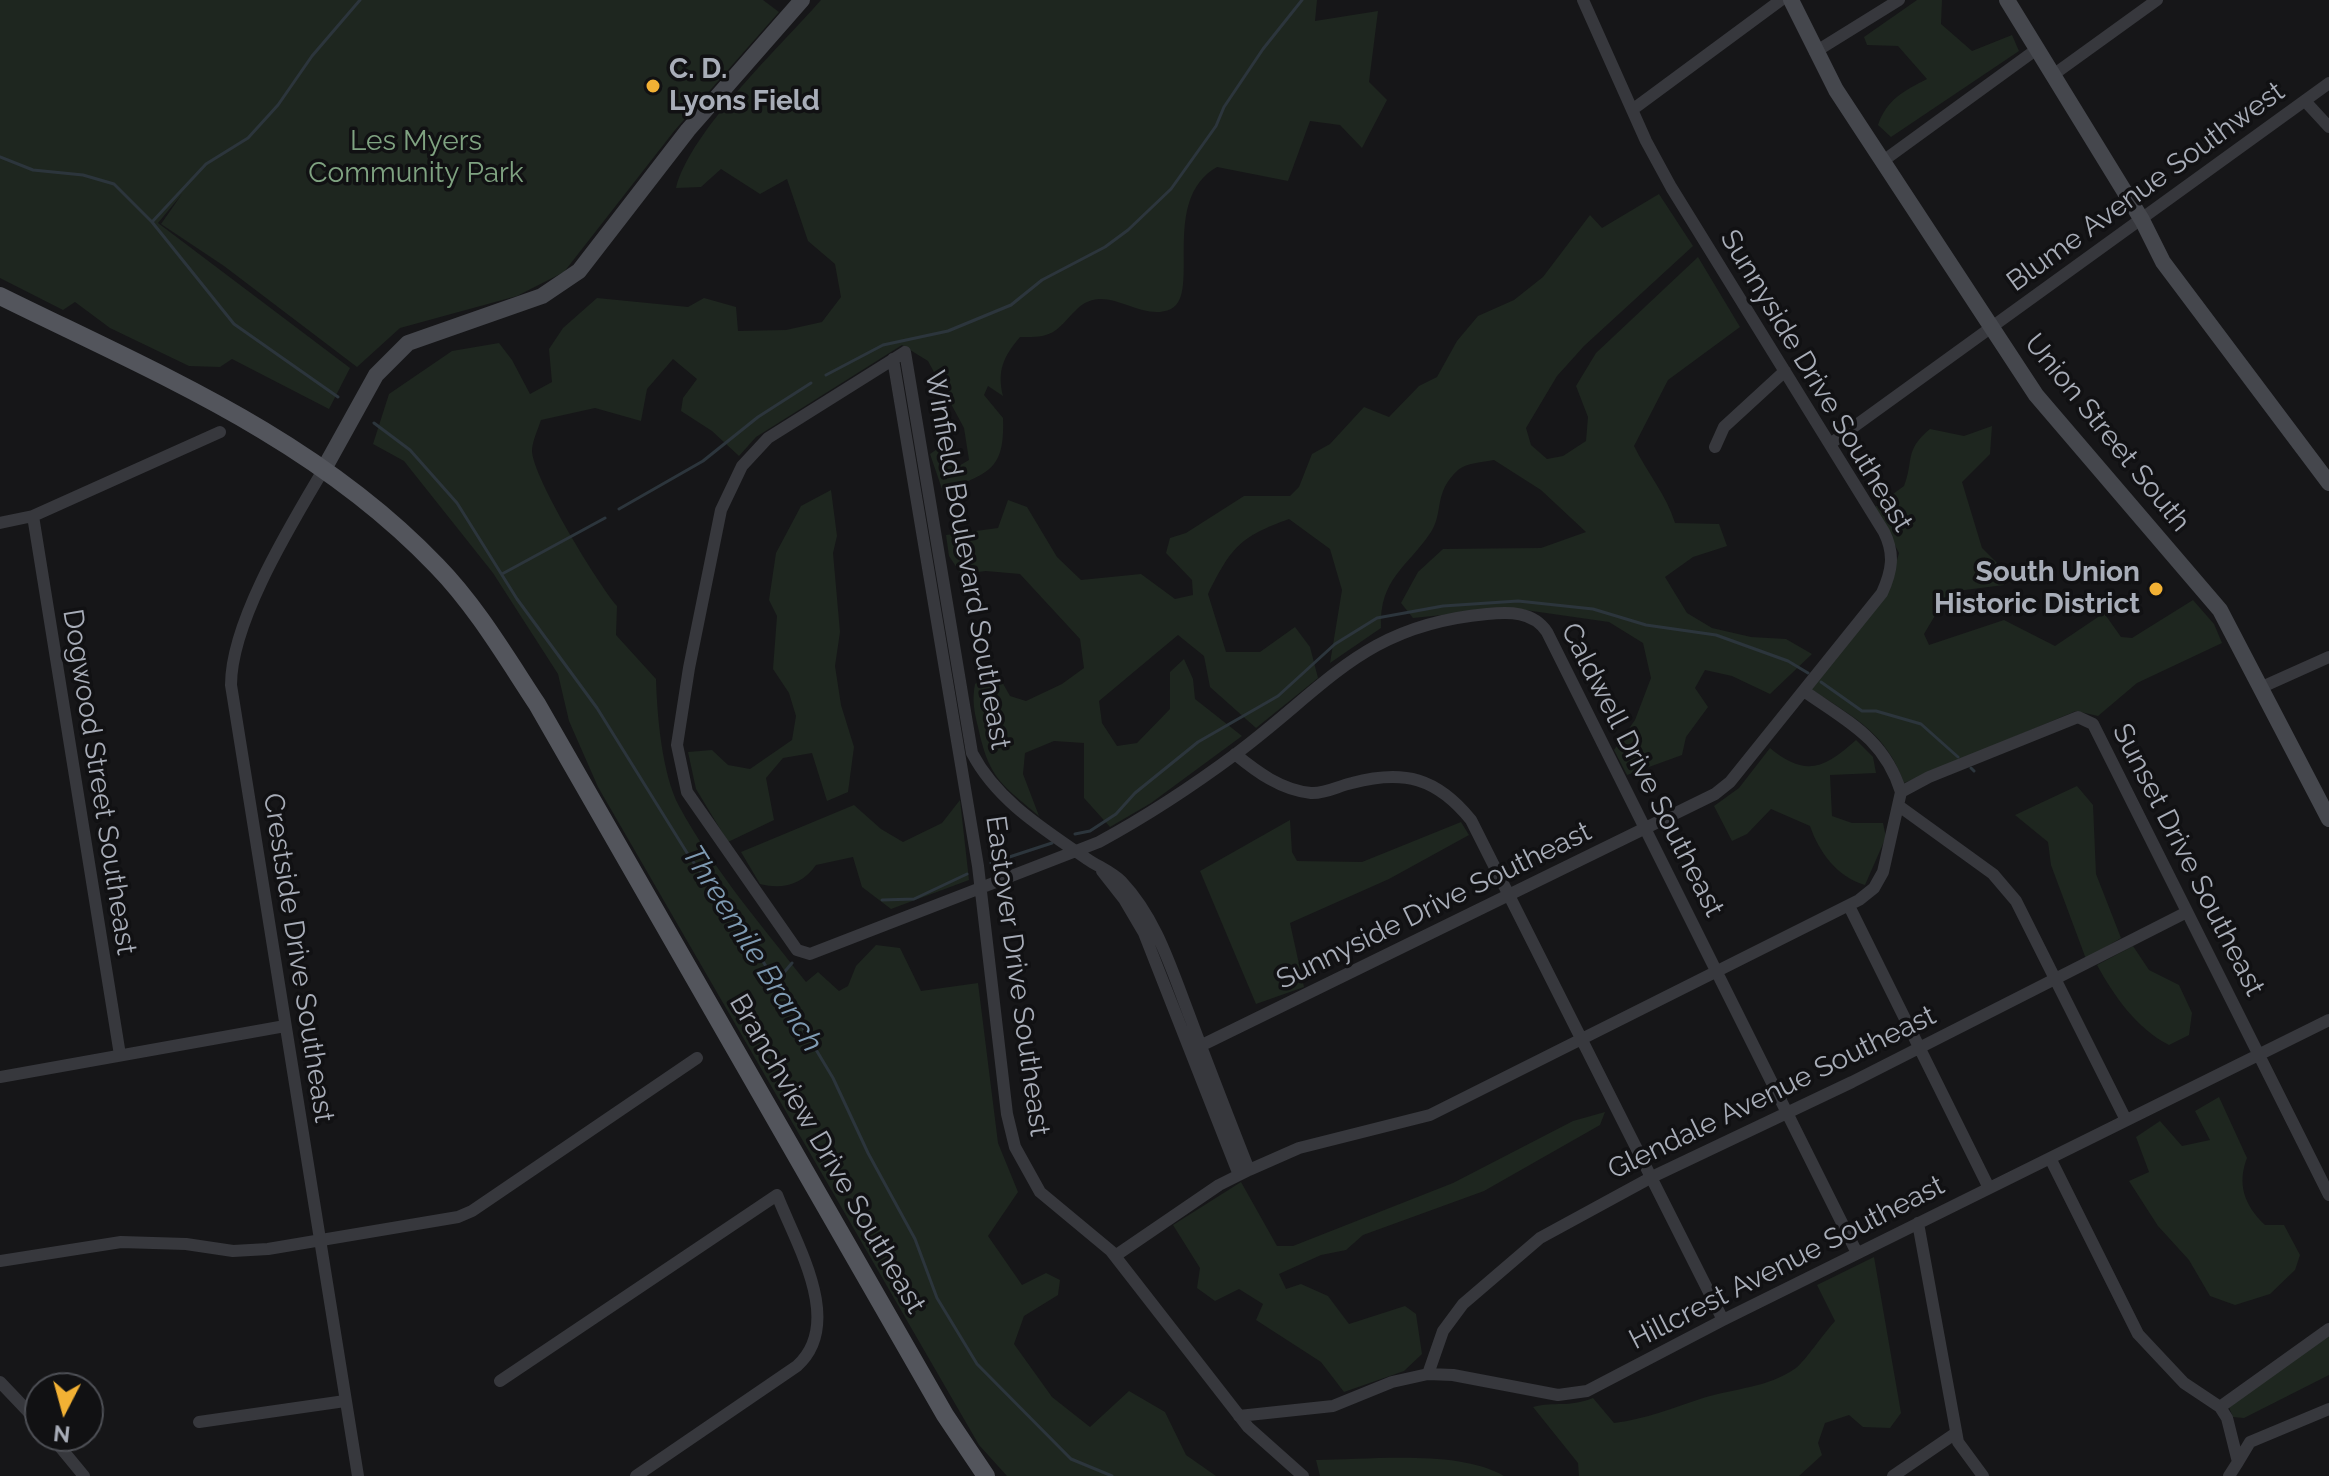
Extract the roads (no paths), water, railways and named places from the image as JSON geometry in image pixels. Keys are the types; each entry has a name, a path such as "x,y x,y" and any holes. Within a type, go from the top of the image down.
{"main road":[{"name":"Branchview Drive Southeast","path":"0,296 212,398 325,467 390,520 440,568 490,633 537,704 945,1415 986,1476"}],"street":[{"path":"325,467 376,375 408,343 542,296 579,271 688,130 802,0"},
{"name":"Sunnyside Drive Southeast","path":"1196,1048 1695,806 1730,782 1882,593 1892,564 1884,532 1671,187 1632,110 1583,0"},
{"path":"1632,110 1781,0"},
{"name":"Union Street South","path":"1791,0 1815,52 1990,329 2058,422 2220,610 2329,819"},
{"path":"1815,52 1899,0"},
{"path":"2007,0 2142,220 2163,262 2329,483"},
{"path":"2053,75 2157,0"},
{"path":"1883,161 2037,49"},
{"name":"Blume Avenue Southwest","path":"1830,444 2329,83"},
{"path":"2305,101 2329,127"},
{"name":"Winfield Boulevard Southeast","path":"960,755 893,359 905,352 972,753 998,793 1097,866 1136,919 1196,1048 1244,1173"},
{"name":"Caldwell Drive Southeast","path":"893,359 768,438 734,479 721,510 678,732 680,766 694,806 803,954 1076,851 1129,826 1235,754 1342,664 1404,630 1446,618 1521,614 1537,620 1547,632 1857,1253"},
{"path":"1715,447 1724,427 1785,371"},
{"path":"0,523 33,516 220,432"},
{"name":"Crestside Drive Southeast","path":"325,467 295,518 241,631 231,667 238,740 358,1476"},
{"name":"Dogwood Street Southeast","path":"33,516 120,1055"},
{"path":"2262,687 2329,657"},
{"path":"1115,1256 1219,1185 1299,1148 1430,1115 1849,906 1880,881 1905,789 1876,742 1804,691"},
{"name":"Sunset Drive Southeast","path":"1905,789 2063,721 2085,718 2093,724 2329,1195"},
{"path":"1235,754 1275,782 1295,791 1323,792 1349,783 1393,776 1430,784 1450,795 1471,820 1511,895 1723,1320"},
{"name":"Eastover Drive Southeast","path":"960,755 981,887 1007,1114 1015,1147 1040,1192 1115,1256 1239,1416 1270,1450 1303,1476"},
{"path":"1899,806 2001,882 2016,901 2126,1120"},
{"path":"1849,906 1989,1188"},
{"name":"Glendale Avenue Southeast","path":"1428,1374 1443,1331 1485,1282 1540,1238 1652,1177 1920,1048 2187,912"},
{"name":"Hillcrest Avenue Southeast","path":"1239,1416 1333,1406 1392,1382 1428,1374 1453,1375 1558,1395 1581,1393 2329,1020"},
{"path":"0,1077 285,1026"},
{"path":"0,1261 121,1242 186,1244 233,1251 429,1224 472,1211 697,1058"},
{"path":"2050,1158 2138,1334 2184,1383 2220,1407 2227,1418 2234,1471"},
{"path":"500,1381 777,1195 818,1303 820,1325 815,1345 797,1366 636,1476"},
{"path":"1918,1223 1956,1433 1963,1453 1983,1476"},
{"path":"2220,1407 2329,1329"},
{"path":"0,1382 24,1407"},
{"path":"199,1422 345,1401"},
{"path":"2234,1471 2250,1442 2329,1409"},
{"path":"1893,1476 1956,1433"},
{"path":"64,1452 84,1476"}],"waterway":[{"path":"152,222 206,164 248,138 278,105 312,56 360,0"},
{"path":"826,375 883,345 948,331 1011,305 1042,280 1105,247 1128,230 1171,189 1216,126 1224,107 1263,49 1302,0"},
{"name":"Threemile Branch","path":"0,157 33,170 83,175 114,184 152,222 234,324 338,397"},
{"path":"619,509 703,461 758,417 811,383"},
{"name":"Threemile Branch","path":"374,423 410,450 457,503 517,599 597,708 689,856 758,953 833,1078 868,1153 915,1239 937,1298 977,1364 1071,1459 1112,1476"},
{"path":"502,574 605,518"},
{"path":"1075,834 1090,831 1116,814 1135,793 1198,742 1278,696 1335,644 1377,618 1443,606 1518,601 1593,609 1646,625 1716,635 1788,661 1808,673"},
{"path":"1821,682 1862,711 1876,711 1921,724 1958,757"},
{"path":"1971,768 1974,771"},
{"path":"991,863 1052,843"},
{"path":"882,900 914,899 967,874"},
{"path":"776,982 792,963"}],"place":[{"name":"C. D. Lyons Field","path":"653,86"},
{"name":"South Union Historic District","path":"2156,589"}],"park label":[{"name":"Les Myers Community Park","path":"416,158"}]}
